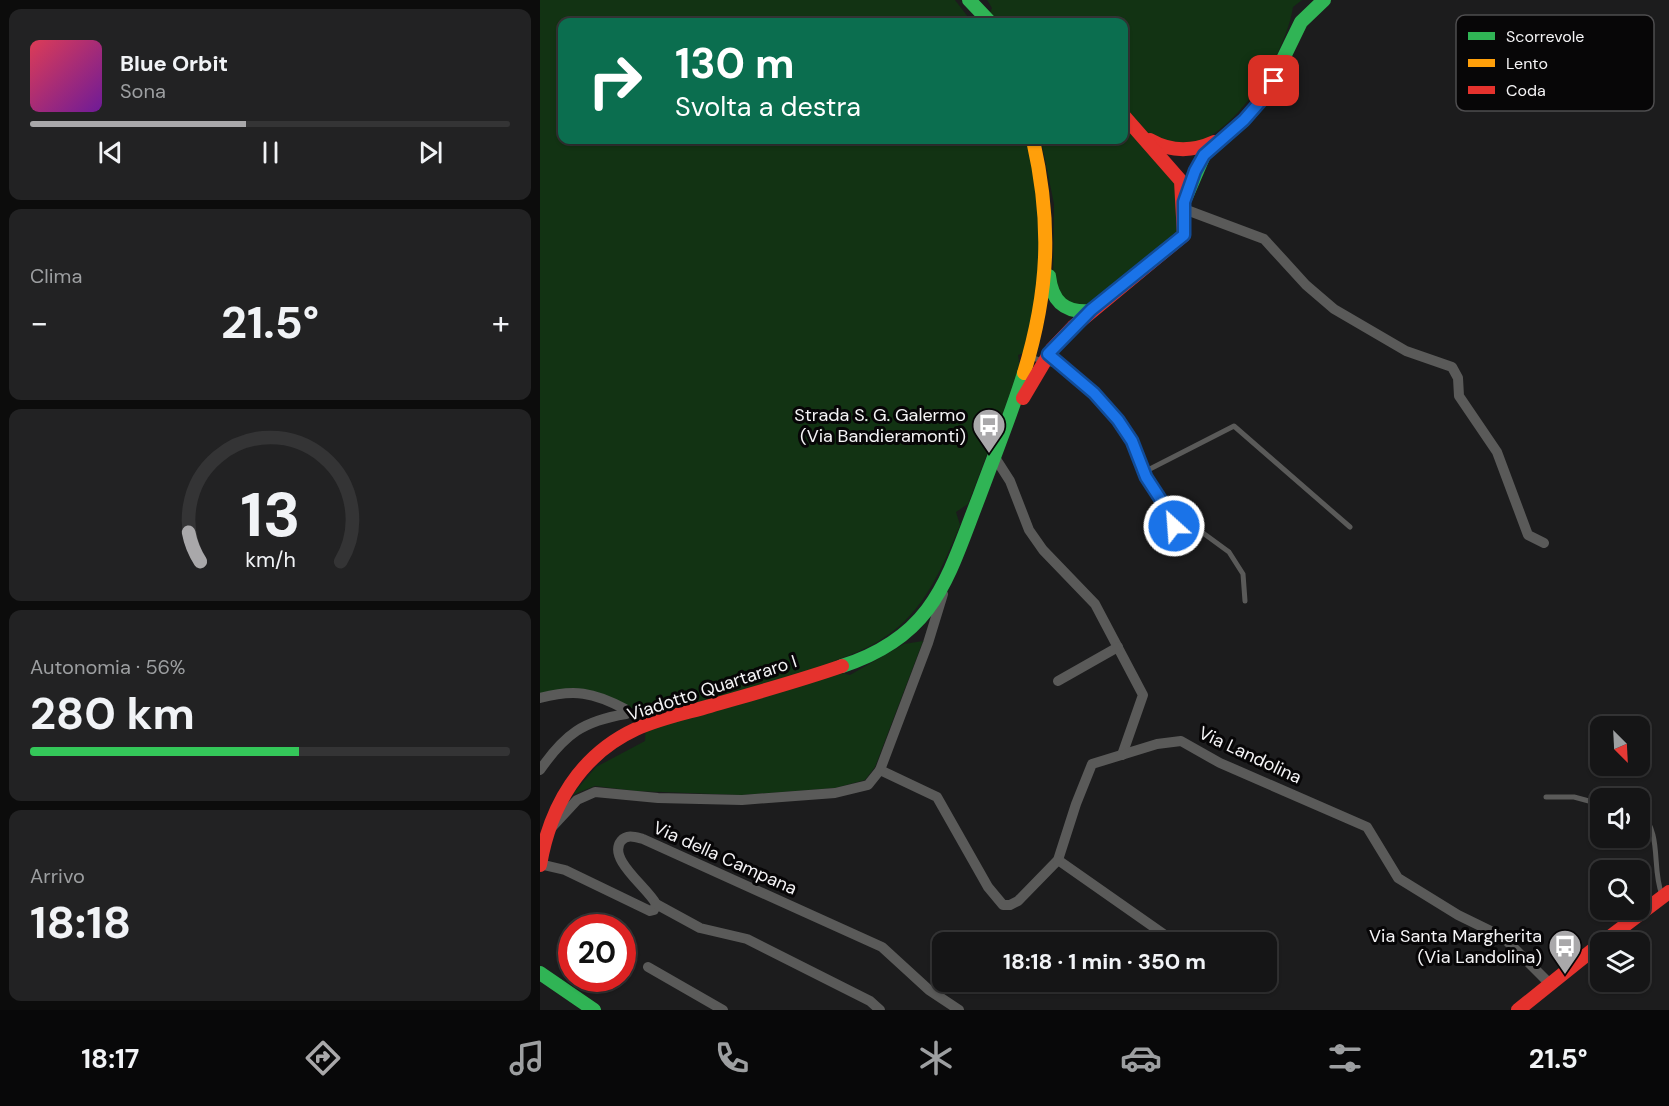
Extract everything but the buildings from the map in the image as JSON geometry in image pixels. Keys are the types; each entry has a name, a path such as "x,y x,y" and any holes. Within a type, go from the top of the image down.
{"main road":[{"path":"963,0 976,18"},
{"path":"969,0 986,18"},
{"path":"1184,205 1195,171 1204,155 1244,120 1265,96 1301,22 1324,0"},
{"path":"995,453 1046,359 1091,310 1184,235 1181,182 1128,120"},
{"path":"1143,136 1172,150 1183,151 1206,146 1226,135"},
{"path":"1034,144 1043,179 1048,222 1047,259 1050,286 1055,301 1061,307 1074,312 1091,310"},
{"path":"995,453 1029,356 1047,259"},
{"name":"Viadotto Quartararo I","path":"540,865 546,832 564,793 576,775 598,753 621,737 657,721 841,666 878,652 918,621 934,603 950,572 995,453"},
{"path":"1616,932 1666,894"},
{"path":"1518,1010 1590,952"},
{"path":"543,979 594,1010"}],"street":[{"path":"1184,205 1264,239 1306,285 1334,309 1406,351 1452,367 1458,378 1459,396 1497,452 1528,535 1544,543"},
{"path":"995,453 1010,482 1029,530 1043,550 1095,604 1143,695 1122,755"},
{"path":"546,832 577,800 595,792 658,798 730,800 812,795 859,788 874,779 880,770 928,643 950,572"},
{"path":"1058,681 1118,647"},
{"path":"540,698 588,692 624,709 626,714 590,722 574,731 558,745 540,770"},
{"name":"Via Landolina","path":"880,770 937,797 988,887 1003,904 1010,905 1018,902 1058,860 1092,764 1157,744 1181,741 1220,763 1367,827 1398,878 1458,915 1503,938 1549,983"},
{"name":"Via della Campana","path":"656,904 650,893 620,861 618,848 624,838 633,836 643,838 882,947 929,990 959,1010"},
{"path":"1058,860 1161,932"},
{"path":"540,865 565,870 650,911 654,910 656,904 699,928 747,939 870,1001 880,1010"},
{"path":"648,967 723,1010"}],"lane":[{"path":"1029,356 1046,359 1062,367 1094,393 1118,420 1132,441 1144,472 1161,500 1166,518 1174,526 1203,533 1229,552 1243,574 1245,600"},
{"path":"1046,359 1062,367"},
{"path":"1144,472 1234,426 1350,527"},
{"path":"1546,797 1574,797 1590,801"},
{"path":"1650,830 1657,847 1657,876 1666,894"}],"green space":[{"path":"540,0 955,0 969,18 558,18 558,144 1028,144 1035,181 1041,251 1037,289 1024,353 1018,355 1020,367 968,504 956,512 960,525 939,571 916,609 901,625 862,650 836,660 842,673 850,675 904,644 923,641 875,767 865,780 835,788 741,795 636,791 595,786 572,795 596,767 645,741 646,714 592,691 544,695 540,693"},
{"path":"987,0 1302,0 1293,7 1280,48 1254,93 1219,130 1200,141 1181,146 1173,146 1157,139 1143,129 1128,113 1128,18 992,18 989,15 992,8"},
{"path":"1128,127 1178,187 1179,232 1090,304 1069,306 1053,285 1054,204 1042,144 1128,144"}],"traffic: fast":[{"path":"969,0 986,18"},
{"path":"1186,197 1204,155 1244,120 1265,96 1301,22 1324,0"},
{"path":"1049,276 1053,293 1061,304 1074,310 1091,311"},
{"path":"842,666 873,653 898,638 918,621 933,601 957,554 1024,373"},
{"path":"540,973 594,1010"}],"traffic: slow":[{"path":"1024,373 1039,314 1045,257 1043,200 1034,144"}],"traffic: jam":[{"path":"1023,398 1052,349 1073,327 1184,235 1181,181 1128,121"},
{"path":"1150,140 1174,149 1198,148 1214,142"},
{"path":"540,865 551,823 560,803 584,768 616,740 654,722 842,666"},
{"path":"1616,932 1669,892"},
{"path":"1518,1010 1590,952"}],"place":[{"name":"Strada S. G. Galermo (Via Bandieramonti)","path":"989,454"},
{"name":"Via Santa Margherita (Via Landolina)","path":"1565,975"}],"route":[{"path":"1174,526 1166,518 1161,500 1146,477 1132,441 1118,420 1094,393 1048,354 1091,310 1184,235 1186,230 1184,202 1195,171 1204,155 1256,108 1274,81"}]}
